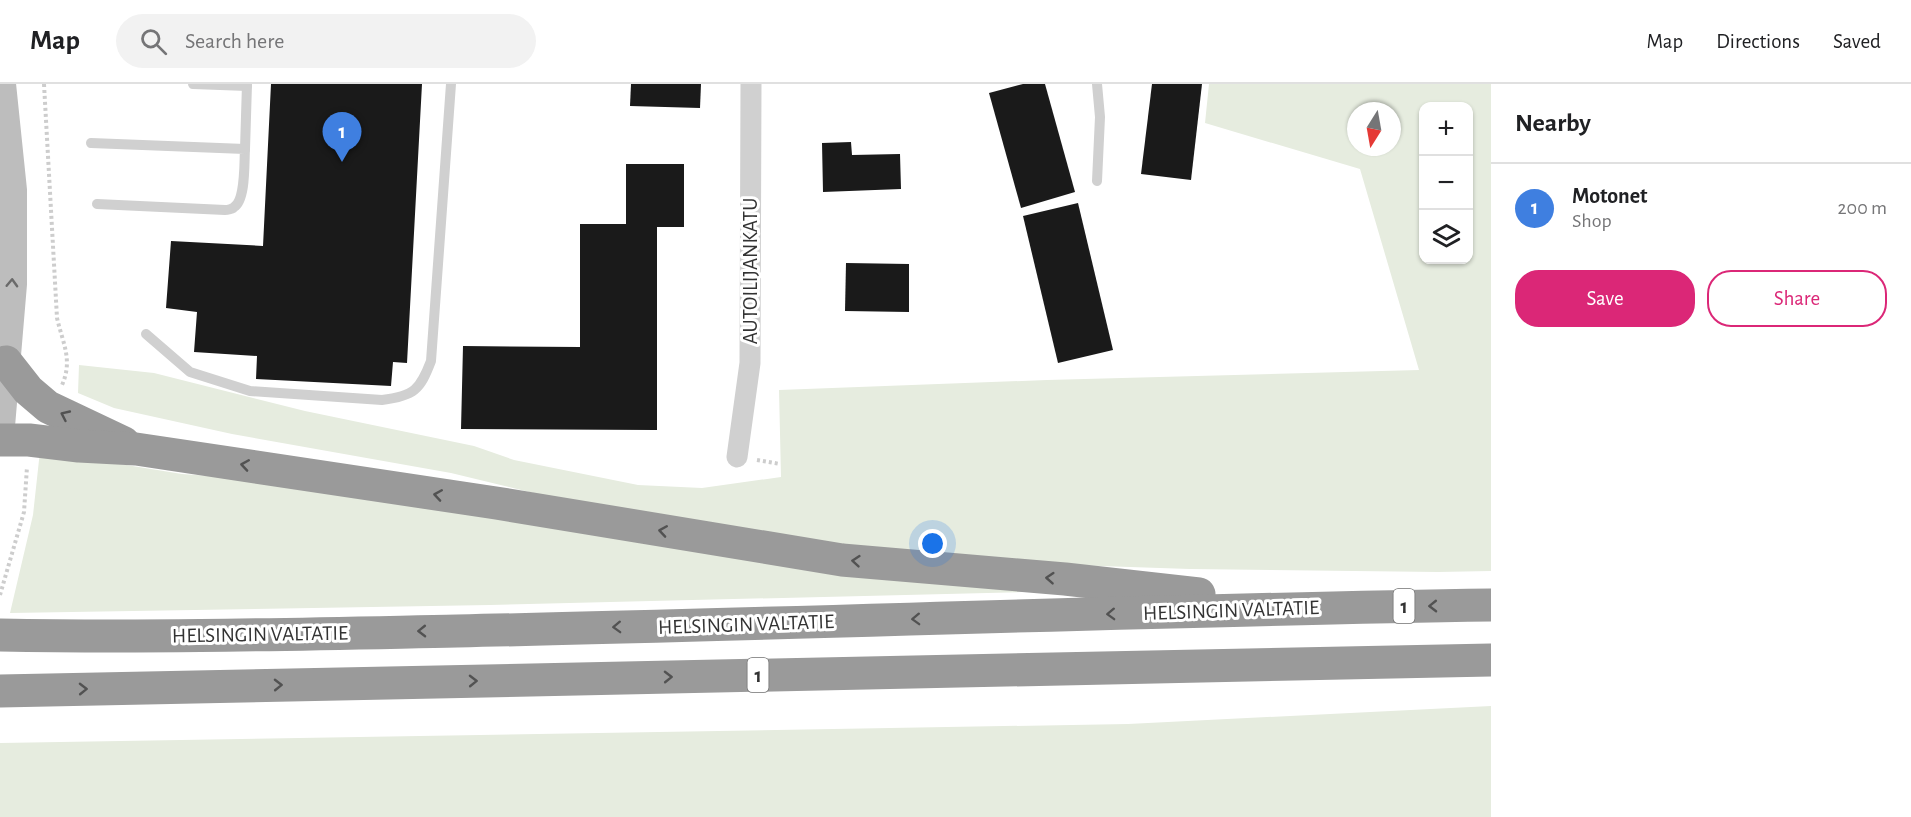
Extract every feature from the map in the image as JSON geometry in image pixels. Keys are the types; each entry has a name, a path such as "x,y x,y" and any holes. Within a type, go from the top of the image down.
{"highway":[{"path":"6,362 28,390 48,407 136,449"},
{"path":"14,440 136,449 508,505 842,560 1065,579 1317,608"},
{"name":"HELSINGIN VALTATIE","path":"0,635 318,634 1491,605"},
{"name":"1","path":"8,692 1491,660"}],"main road":[{"path":"0,426 12,284 12,190 1,84"}],"street":[{"name":"AUTOILIJANKATU","path":"737,457 750,363 751,84"}],"lane":[{"path":"97,204 225,210 234,208 240,202 247,85 194,84"},
{"path":"147,334 190,372 250,391 382,400 404,397 423,383 431,362 451,84"},
{"path":"1097,84 1100,117 1097,181"},
{"path":"90,143 245,148"}],"path":[{"path":"44,84 57,318 68,363 62,387 48,407"},
{"path":"0,595 24,512 14,440"}],"shaded area":[{"path":"1209,84 1491,84 1491,571 1190,569 1040,564 817,544 599,509 451,473 232,434 114,408 78,393 79,365 154,373 305,411 474,446 514,460 638,485 702,488 781,477 779,390 1419,370 1360,169 1205,123"},
{"path":"40,451 182,474 310,483 1024,592 490,605 10,613 33,515"},
{"path":"1491,706 1491,817 0,817 0,743 1128,724"}],"building":[{"path":"271,84 422,84 407,363 393,362 391,386 256,379 257,356 194,352 197,312 166,308 171,241 263,246"},
{"path":"631,84 701,84 700,108 630,106"},
{"path":"1023,84 1045,84 1075,192 1021,208 989,93"},
{"path":"1152,84 1202,84 1191,180 1141,174"},
{"path":"851,142 852,155 900,154 901,189 823,192 822,143"},
{"path":"626,164 684,164 684,227 657,227 657,430 461,429 463,346 580,347 580,224 626,224"},
{"path":"1078,203 1113,350 1058,363 1023,216"},
{"path":"846,263 909,264 909,312 845,311"}],"place":[{"name":"Motonet","path":"342,162"}]}
